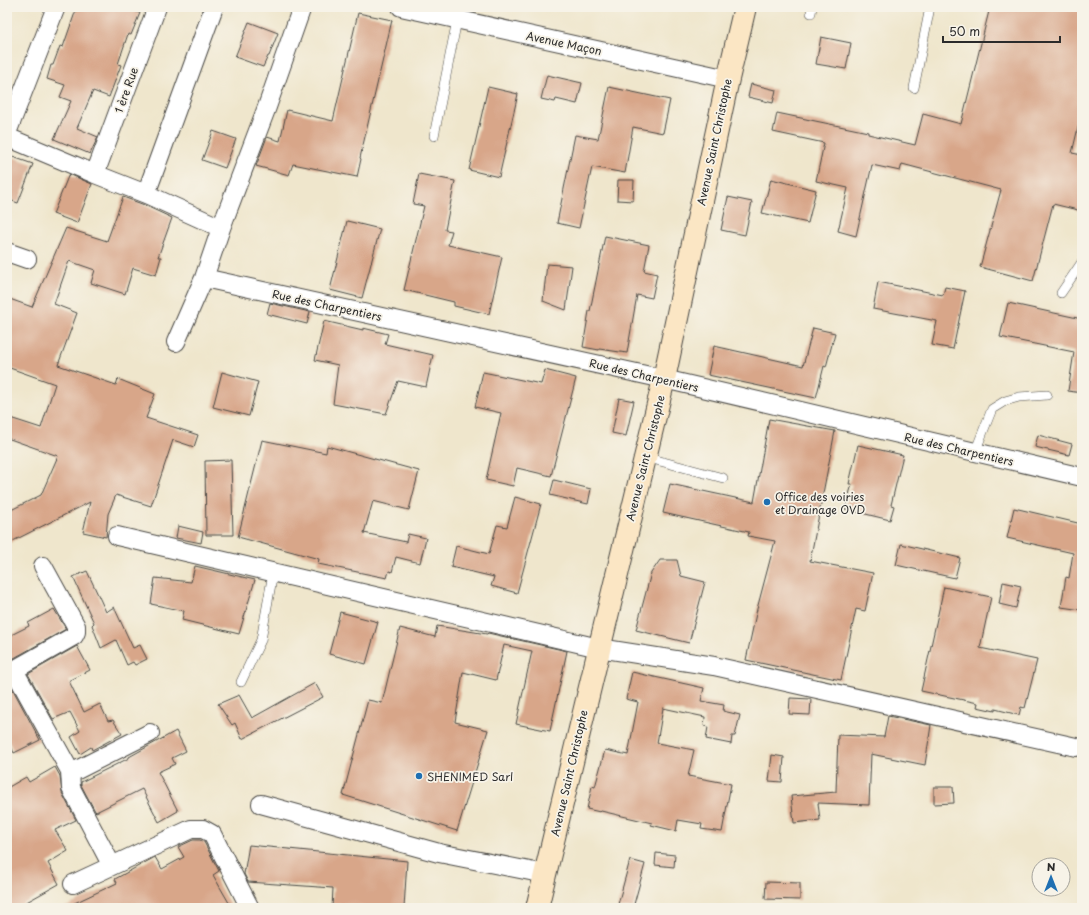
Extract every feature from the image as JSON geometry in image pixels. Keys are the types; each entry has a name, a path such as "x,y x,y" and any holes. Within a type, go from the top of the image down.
{"street":[{"path":"7,133 56,7"},
{"name":"1 ère Rue","path":"94,174 156,7"},
{"path":"146,194 214,7"},
{"path":"176,342 204,278 302,7"},
{"name":"Avenue Maçon","path":"401,7 427,10 457,20 728,79"},
{"name":"Avenue Saint Christophe","path":"537,908 664,379 728,79 745,7"},
{"path":"7,137 94,174 146,194 221,228"},
{"path":"7,252 27,259"},
{"name":"Rue des Charpentiers","path":"204,278 664,379 1082,478"},
{"path":"117,536 599,648 714,666 1076,747"},
{"path":"42,566 76,626 76,632 74,636 11,672 70,771 71,788 112,866"},
{"path":"70,771 75,771 150,733"},
{"path":"261,804 439,853 545,874"},
{"path":"73,884 191,829 203,829 212,834 250,908"}],"lane":[{"path":"914,88 930,7"},
{"path":"434,136 457,20"},
{"path":"1060,293 1082,262"},
{"path":"975,452 992,409 1005,401 1019,397 1047,395"},
{"path":"645,456 723,478"},
{"path":"241,682 262,640 273,573"}],"building":[{"path":"77,7 136,7 134,11 140,13 131,35 128,34 118,64 121,65 109,97 93,91 77,128 98,137 90,154 54,139 71,101 60,97 65,85 47,79 51,65 53,65 60,46 63,47"},
{"path":"990,7 1082,7 1082,111 1072,153 1082,155 1082,211 1053,204 1033,281 980,267 1001,190 902,164 900,171 872,165 856,236 838,231 848,188 816,181 824,143 773,132 777,113 868,132 868,134 915,145 923,114 961,124"},
{"path":"358,13 392,20 360,158 357,177 293,164 289,175 256,166 267,137 280,141 287,110 333,121"},
{"path":"249,22 278,33 263,67 235,57"},
{"path":"821,37 851,43 846,69 816,64"},
{"path":"547,75 582,83 577,104 556,99 555,102 541,99"},
{"path":"751,84 776,90 773,103 748,97"},
{"path":"488,87 518,94 499,177 469,170"},
{"path":"609,87 670,100 663,133 633,127 625,173 592,167 579,228 557,223 575,135 598,139"},
{"path":"213,131 236,139 225,168 202,160"},
{"path":"7,155 33,164 18,203 7,199"},
{"path":"69,174 92,184 77,223 53,214"},
{"path":"419,174 455,181 445,230 452,231 448,245 502,257 489,314 454,306 454,302 404,290 424,206 413,204"},
{"path":"771,179 816,190 808,223 762,213"},
{"path":"618,180 634,180 633,201 617,200"},
{"path":"123,197 172,218 158,257 161,257 156,275 133,268 125,294 91,283 95,270 69,261 54,304 77,313 58,365 116,385 118,379 155,394 146,418 198,435 194,447 173,440 151,506 116,495 108,514 106,537 83,532 90,502 7,544 7,512 41,495 58,456 7,438 7,417 41,428 55,384 7,367 7,298 32,307 66,228 107,241"},
{"path":"728,197 752,202 745,235 721,230"},
{"path":"347,221 380,229 362,298 330,290"},
{"path":"605,236 649,245 644,271 657,274 652,298 637,295 627,353 583,347"},
{"path":"547,264 572,266 566,310 543,301"},
{"path":"878,282 943,295 945,287 965,291 953,349 932,345 937,321 873,309"},
{"path":"270,303 310,312 307,324 267,314"},
{"path":"1008,303 1082,319 1082,328 1078,347 1082,347 1082,393 1068,391 1074,352 1000,337"},
{"path":"324,321 388,334 385,344 433,355 426,387 398,381 386,414 333,404 338,365 315,360"},
{"path":"813,328 835,333 826,367 824,366 816,398 708,375 714,346 803,366"},
{"path":"545,370 576,378 551,476 517,468 513,486 486,480 501,413 475,407 483,372 541,384"},
{"path":"222,372 258,382 249,416 213,407"},
{"path":"619,398 634,401 626,436 612,433"},
{"path":"769,419 835,431 810,561 873,573 865,611 856,609 841,680 746,660 757,609 775,541 748,536 749,532 663,513 670,484 754,502"},
{"path":"1038,435 1072,444 1069,455 1035,447"},
{"path":"262,440 326,453 327,446 419,471 409,510 373,501 364,533 406,542 408,534 426,538 420,563 396,557 392,572 389,571 387,578 318,564 319,559 238,537"},
{"path":"858,445 903,455 891,505 894,506 890,520 845,509 852,484 849,484"},
{"path":"231,460 233,535 206,535 205,461"},
{"path":"554,480 591,489 588,504 550,495"},
{"path":"515,497 541,504 517,593 491,586 494,577 451,567 456,546 489,554 497,525 507,527"},
{"path":"1014,508 1082,524 1082,610 1061,607 1066,577 1069,578 1073,553 1007,538"},
{"path":"178,526 203,532 201,543 176,538"},
{"path":"901,544 960,558 955,578 896,565"},
{"path":"660,560 677,560 681,576 705,582 689,643 636,630 651,573"},
{"path":"195,566 255,580 239,634 182,620 184,611 151,604 155,578 191,582"},
{"path":"87,571 106,612 114,607 133,648 140,645 147,659 135,665 133,662 127,665 116,640 101,648 92,625 94,623 73,577"},
{"path":"1003,582 1021,586 1016,608 999,604"},
{"path":"944,587 991,597 980,648 1037,660 1025,708 1021,707 1019,715 995,709 995,711 977,707 978,703 921,691"},
{"path":"54,609 66,629 7,662 7,637 29,626 28,623"},
{"path":"340,612 378,622 366,664 329,654"},
{"path":"437,626 488,633 567,651 550,731 516,724 532,651 504,645 496,680 463,672 455,722 488,730 457,831 343,795 368,700 382,703 400,628 435,637"},
{"path":"77,646 90,670 69,681 84,712 100,704 108,721 113,720 122,734 92,750 91,747 80,754 71,737 80,731 70,712 53,719 28,674"},
{"path":"632,672 704,688 701,701 724,705 723,711 740,715 735,736 732,736 731,744 706,739 708,727 704,726 705,717 663,708 657,743 694,750 688,776 731,784 722,832 701,829 702,824 678,820 676,831 651,825 652,823 587,809 592,786 595,787 605,750 628,755 638,702 626,699"},
{"path":"315,683 323,697 242,739 235,723 232,725 218,704 239,695 252,718"},
{"path":"7,684 10,684 40,740 14,753 7,738"},
{"path":"790,698 811,699 810,715 789,714"},
{"path":"888,716 931,725 925,765 871,754 869,805 818,803 820,820 794,823 791,796 836,792 838,735 884,737"},
{"path":"176,731 186,751 172,758 175,764 158,772 178,811 159,822 142,789 96,812 95,811 81,785 81,782 129,758"},
{"path":"772,755 784,757 782,782 769,781"},
{"path":"55,767 60,776 62,793 76,820 55,830 68,851 48,863 59,884 23,904 25,908 7,908 7,788 26,777 29,782"},
{"path":"934,787 953,787 954,803 934,804"},
{"path":"193,840 200,840 204,842 219,871 213,875 232,908 64,908 117,883 115,879 155,857 162,869 184,857 178,847"},
{"path":"249,845 407,861 404,908 332,908 333,888 248,882 244,874"},
{"path":"656,853 675,855 674,867 655,865"},
{"path":"630,860 645,864 633,908 617,908"},
{"path":"766,882 800,883 800,900 765,899"}],"place":[{"name":"Office des voiries et Drainage OVD","path":"767,502"},
{"name":"SHENIMED Sarl","path":"419,776"}]}
